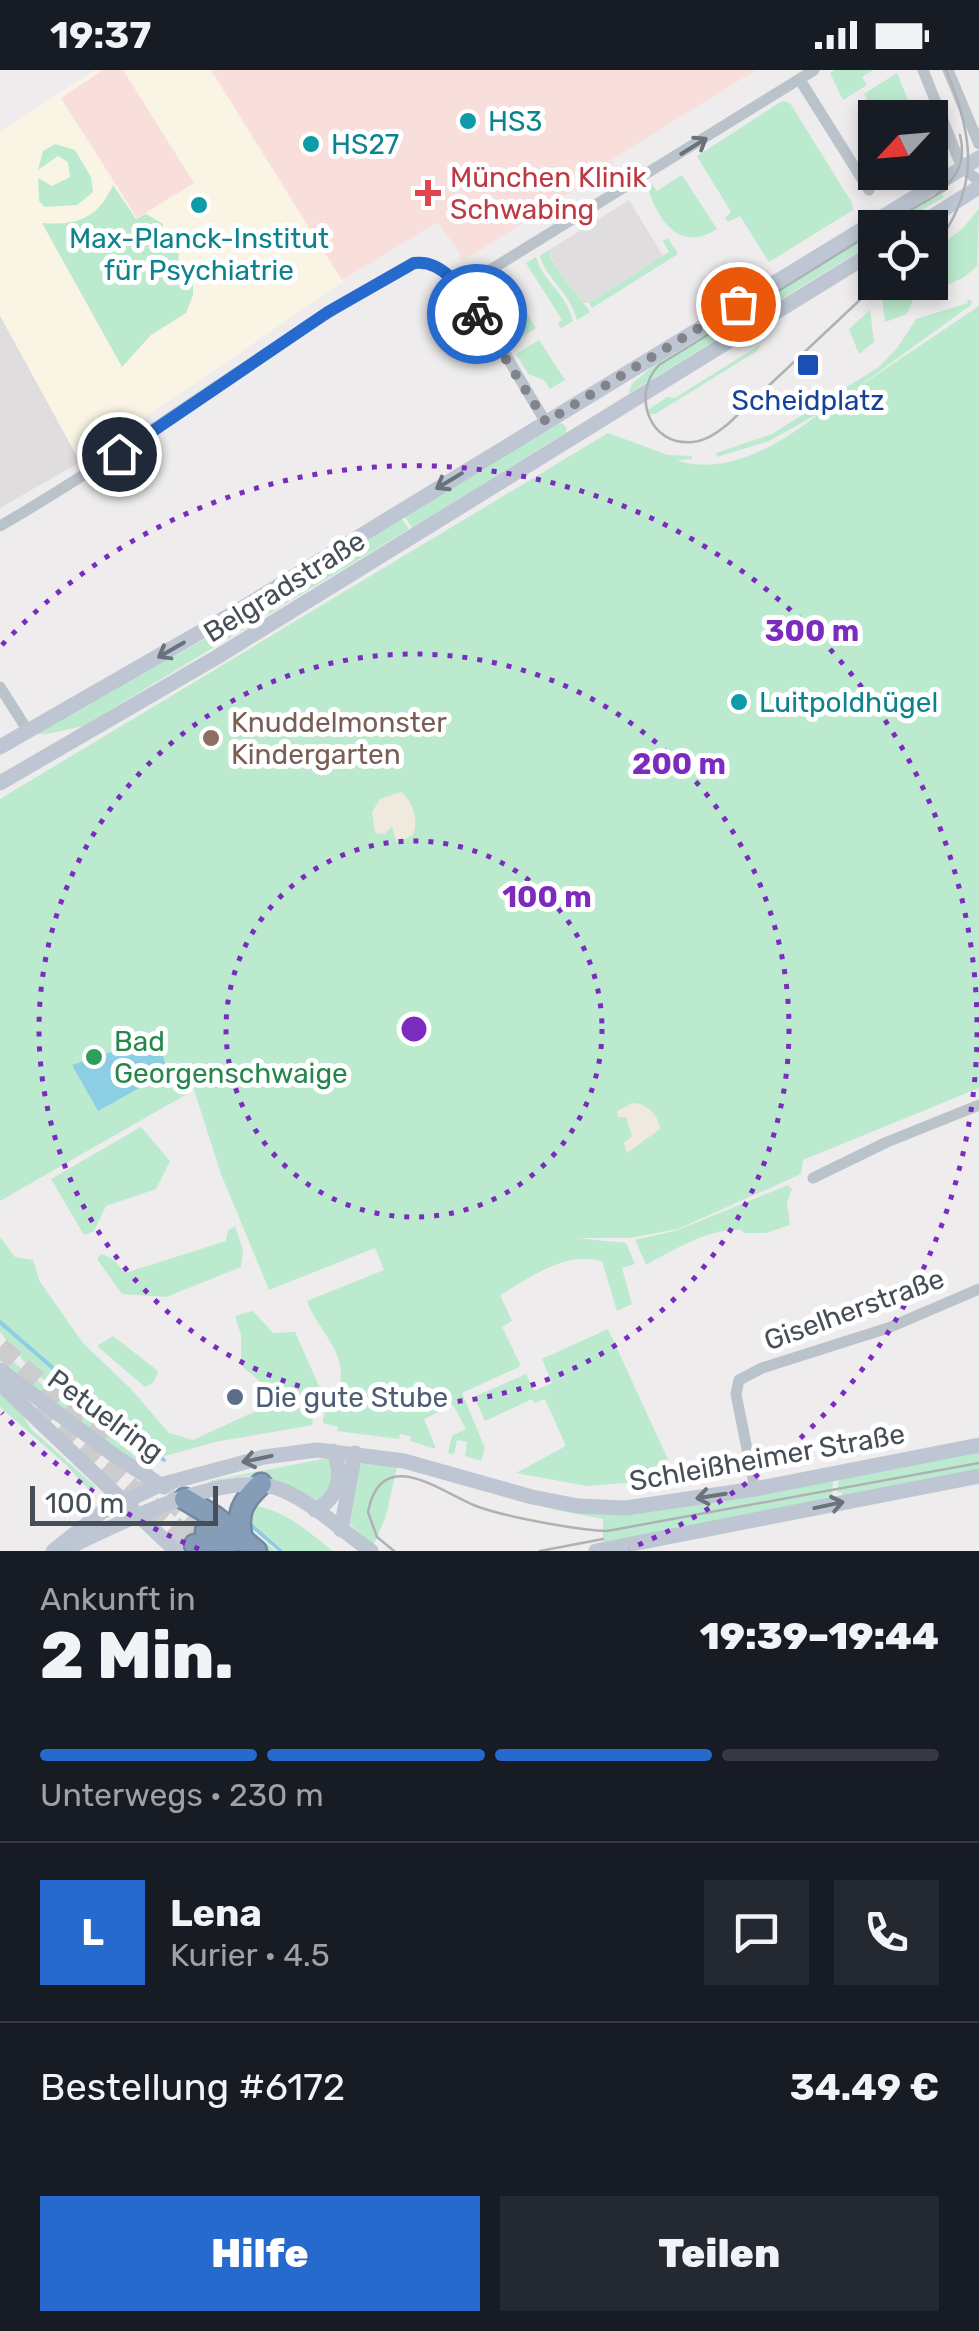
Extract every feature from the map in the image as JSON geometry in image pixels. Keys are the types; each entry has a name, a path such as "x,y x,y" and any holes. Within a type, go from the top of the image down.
{"highway":[{"path":"242,1547 240,1508 261,1484"},
{"path":"185,1499 215,1516 242,1547"},
{"path":"195,1545 242,1547"}],"main road":[{"name":"Belgradstraße","path":"0,747 244,607 979,158"},
{"path":"941,210 979,184"},
{"name":"Belgradstraße","path":"0,782 218,657 858,260"},
{"path":"552,419 591,424"},
{"name":"Petuelring","path":"0,1370 185,1499"},
{"name":"Petuelring","path":"0,1384 138,1516 195,1545"},
{"name":"Schleißheimer Straße","path":"53,1551 102,1512 160,1485 264,1457 318,1450 404,1461 518,1494 578,1506 646,1506 979,1445"},
{"path":"315,1510 329,1503 335,1494 340,1467 334,1451"},
{"path":"341,1530 356,1454"},
{"name":"Schleißheimer Straße","path":"596,1551 979,1476"},
{"path":"62,1551 185,1499 236,1484 261,1484 280,1488 370,1551"}],"street":[{"path":"461,288 814,70"},
{"path":"923,70 962,168 979,184"},
{"path":"948,70 979,144"},
{"path":"800,80 858,172"},
{"path":"0,526 99,468 344,302 424,261 441,269 461,288 552,419"},
{"path":"0,687 28,731"},
{"path":"813,1178 887,1142 979,1105"},
{"name":"Giselherstraße","path":"754,1489 736,1394 739,1380 762,1368 940,1308 979,1289"}],"shaded area":[{"name":"Max-Planck-Institut für Psychiatrie","path":"95,70 211,70 343,282 80,462 0,316 0,132"},
{"path":"103,70 123,70 194,183 137,218 61,98"},
{"name":"München Klinik Schwabing","path":"211,70 756,70 611,160 613,165 465,260 460,259 460,253 438,222 342,280"},
{"path":"629,200 663,256 584,303 557,270 549,250"},
{"path":"0,316 80,462 0,508"}],"green space":[{"path":"873,70 862,77 867,85 843,100 830,73"},
{"path":"897,73 908,100 868,100 864,94"},
{"path":"782,101 790,103 853,210 769,262 740,216 728,222 725,218 731,212 697,156"},
{"path":"55,144 75,150 91,177 93,192 77,205 45,207 39,201 38,178 52,186 70,177 68,162 58,156 38,170 43,151"},
{"path":"682,175 717,229 703,236 681,235 671,229 647,186 652,184 657,191"},
{"path":"113,185 136,219 146,214 163,224 158,246 168,251 183,245 178,256 181,274 173,282 168,277 166,284 171,286 186,278 193,283 186,313 151,335 122,367 42,223 85,218 100,205"},
{"path":"942,194 944,197 922,210 903,210 928,195 931,200"},
{"path":"979,209 977,266 948,285 948,240"},
{"path":"858,237 856,253 628,394 632,384 669,352"},
{"path":"668,238 678,254 592,308 589,303 669,252 663,241"},
{"path":"549,250 561,274 590,312 577,320 543,264 540,256"},
{"path":"536,257 570,311 573,321 561,328 558,323 562,320 526,263"},
{"path":"505,277 536,328 509,345 479,297 481,291"},
{"path":"967,299 972,301 971,305 851,392 979,306 979,1088 803,1160 801,1174 678,1229 629,1238 576,1238 626,1243 635,1264 622,1268 632,1304 617,1311 602,1261 588,1259 561,1263 500,1295 512,1321 502,1327 521,1366 462,1393 485,1448 481,1461 465,1456 467,1442 457,1440 454,1454 448,1453 452,1436 466,1429 453,1405 424,1419 436,1449 410,1441 411,1436 400,1434 399,1439 337,1431 338,1427 323,1423 339,1388 340,1364 307,1301 384,1270 375,1248 269,1290 221,1174 194,1090 0,1201 0,799 608,433 668,455 692,456 677,460 696,464 734,461 754,454 790,435 821,412 769,441 717,457 716,453 772,434 879,367 916,319 968,303"},
{"path":"882,300 913,300 907,314 885,322"},
{"path":"870,310 874,342 859,354 849,329"},
{"path":"539,340 565,380 550,389 544,380 528,374 516,354"},
{"path":"761,344 757,351 650,414 649,409 667,397 675,398"},
{"path":"562,423 567,428 565,433 412,528 405,517 554,424"},
{"path":"402,519 409,529 84,726 33,734 237,621"},
{"path":"141,1127 170,1161 156,1189 106,1206 94,1231 84,1235 51,1179"},
{"path":"788,1185 792,1189 787,1203 790,1225 766,1233 717,1233 646,1265 635,1240 678,1230"},
{"path":"235,1226 243,1250 241,1267 166,1297 122,1294 97,1259 101,1254 113,1259 125,1273 226,1241 228,1231"},
{"path":"0,1237 15,1257 33,1260 40,1282 83,1343 169,1433 193,1440 256,1411 304,1408 313,1425 215,1442 158,1458 98,1421 30,1369 0,1332"},
{"path":"253,1311 273,1333 295,1332 319,1386 316,1393 285,1396 241,1365 241,1335 235,1316"},
{"path":"608,1329 677,1479 587,1486 516,1473 566,1446 545,1399 534,1403 532,1399 485,1421 474,1397 526,1374 534,1391 552,1383 542,1359"},
{"path":"113,1336 158,1371 154,1382 145,1387 97,1346"},
{"path":"0,1351 144,1463 138,1465 9,1368 0,1360"},
{"path":"0,1394 22,1414 31,1429 96,1487 89,1490 0,1407"},
{"path":"979,1451 979,1469 843,1496 837,1493 839,1478"},
{"path":"329,1459 334,1469 329,1494 317,1500 267,1478 209,1481"},
{"path":"365,1462 397,1467 386,1516 373,1546 350,1524 360,1465"},
{"path":"833,1482 832,1498 603,1543 603,1519 550,1509 651,1512"},
{"path":"247,1504 283,1515 333,1551 285,1551 252,1523 250,1530 276,1551 266,1551 250,1537"}],"sand":[{"path":"401,792 412,806 415,824 413,835 397,843 392,827 384,834 375,833 372,812 380,799"},
{"path":"633,1103 651,1111 660,1129 627,1153 624,1143 632,1136 626,1117 618,1117 617,1111"}],"water":[{"path":"157,1037 168,1072 98,1111 72,1065"}],"waterway":[{"path":"0,1322 164,1460"},
{"path":"251,1525 281,1551"}],"tunnel":[{"path":"0,1347 111,1447"},
{"path":"39,1405 195,1545"},
{"path":"144,1476 206,1531"}],"tram line":[{"path":"946,70 963,120 968,164 959,206 948,227"},
{"path":"936,195 958,169 962,154 960,135"},
{"path":"911,210 945,190"},
{"path":"858,242 659,365 646,390 649,416 665,436 678,441 707,438 728,424 860,300"},
{"path":"394,1551 377,1537 368,1512 375,1491 386,1480 399,1476 415,1478 476,1506 504,1514 607,1531 979,1463"},
{"path":"540,1551 603,1539"}],"way so far":[{"path":"477,314 546,422 738,304"}],"place":[{"name":"HS3","path":"468,121"},
{"name":"HS27","path":"311,144"},
{"name":"München Klinik Schwabing","path":"428,193"},
{"name":"Max-Planck-Institut für Psychiatrie","path":"199,205"},
{"name":"Scheidplatz","path":"808,365"},
{"name":"Luitpoldhügel","path":"739,702"},
{"name":"Knuddelmonster Kindergarten","path":"211,738"},
{"name":"Bad Georgenschwaige","path":"94,1057"},
{"name":"Die gute Stube","path":"235,1397"}],"route":[{"path":"119,454 328,312 414,263 424,261 441,269 461,288 477,314"}]}
